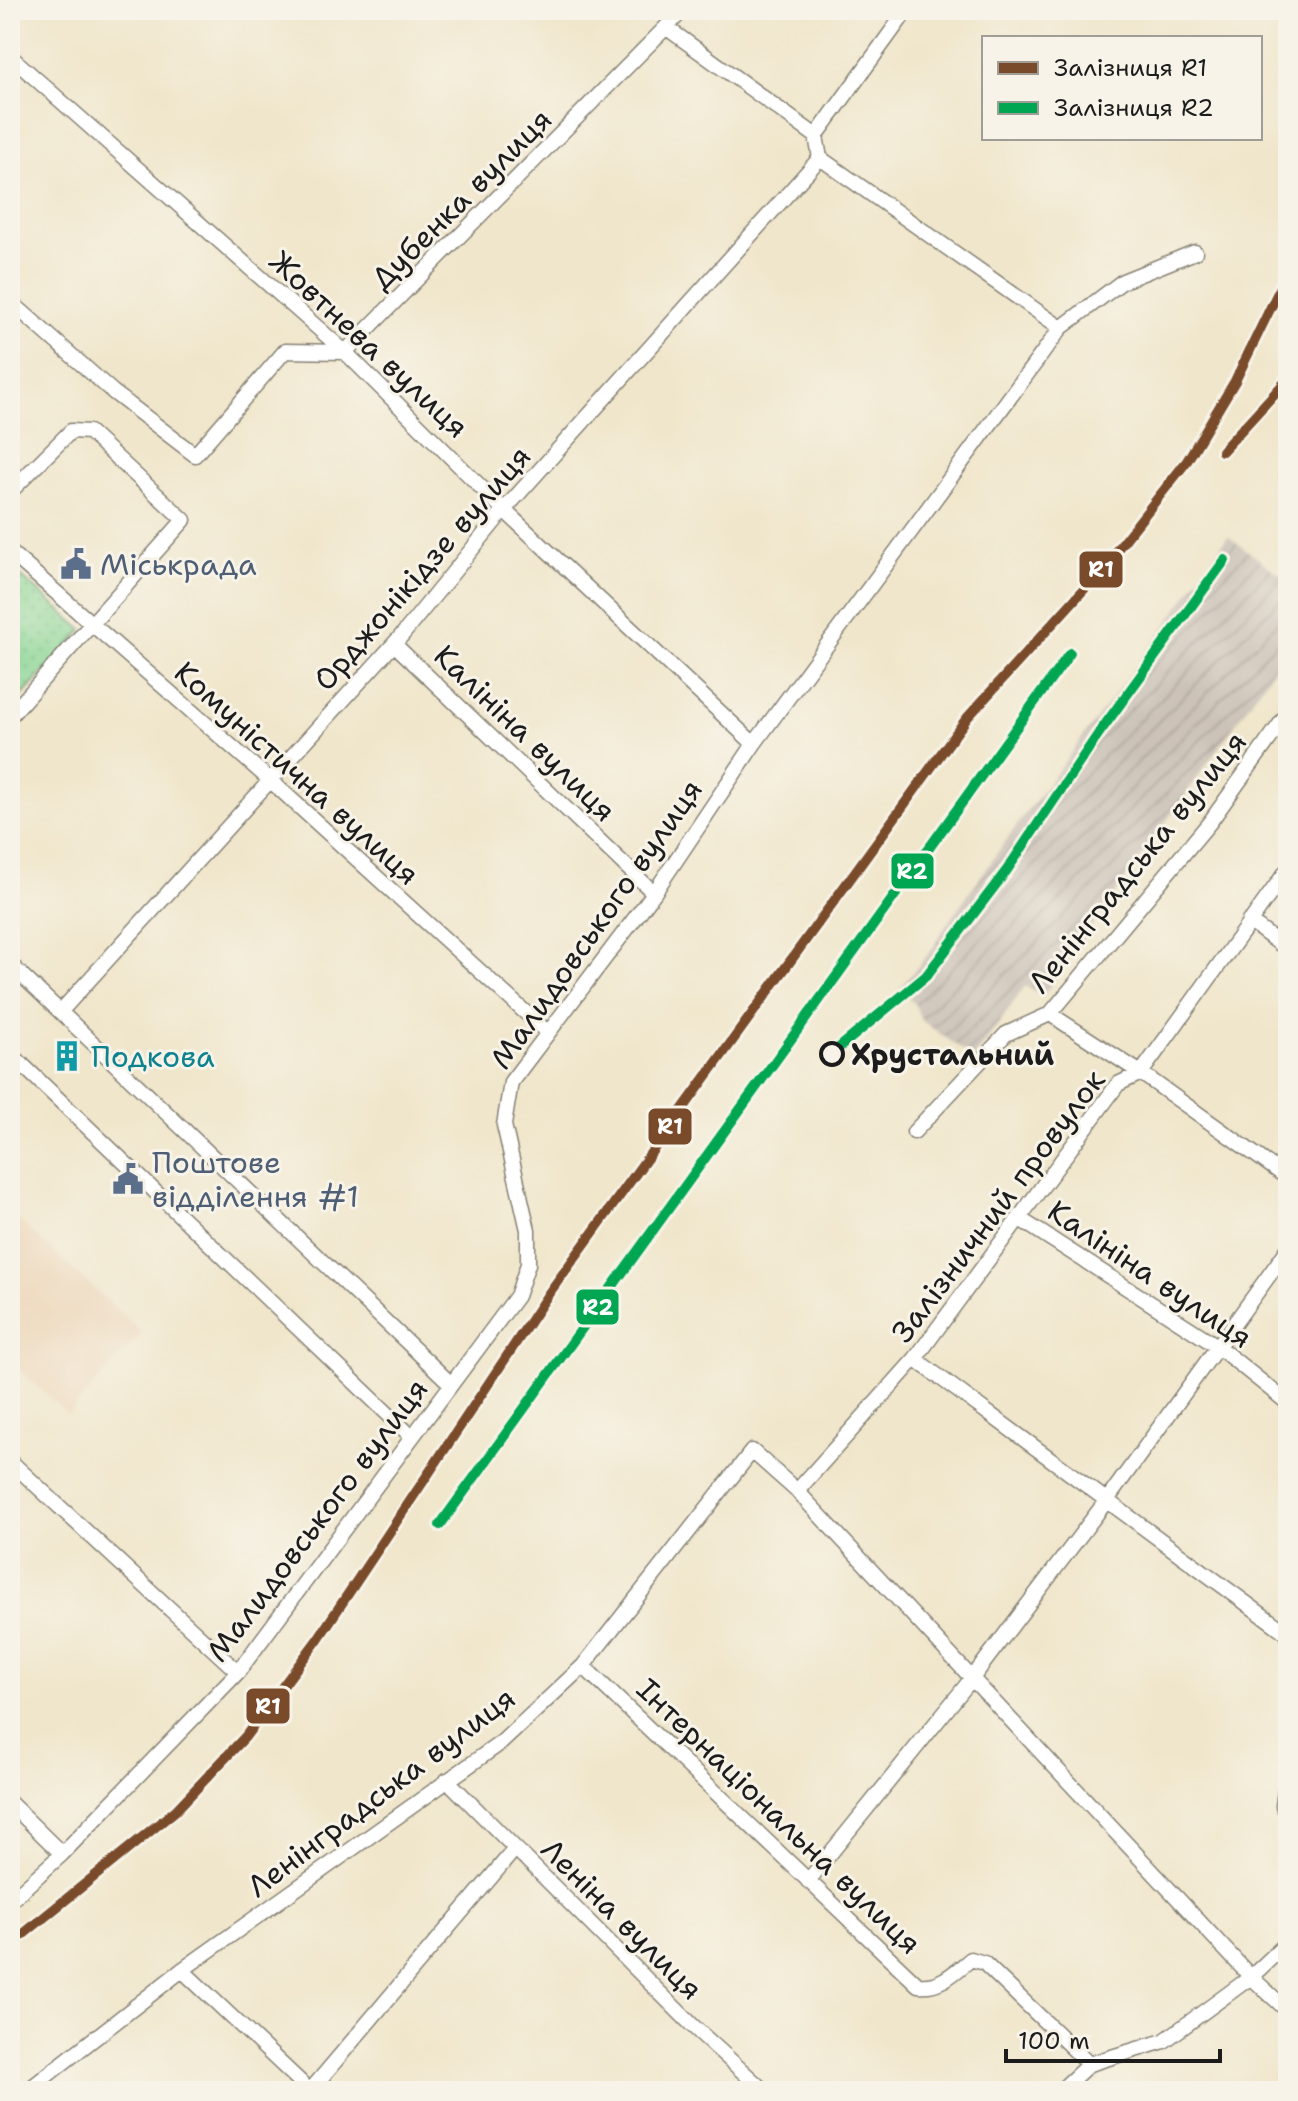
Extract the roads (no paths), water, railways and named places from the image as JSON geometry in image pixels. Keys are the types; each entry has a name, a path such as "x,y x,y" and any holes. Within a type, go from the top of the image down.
{"street":[{"name":"Дубенка вулиця","path":"345,352 683,10"},
{"path":"816,136 907,10"},
{"path":"667,28 816,136 820,158 1061,328"},
{"name":"Жовтнева вулиця","path":"10,56 345,352 504,510 754,744"},
{"name":"Орджонікідзе вулиця","path":"61,1011 394,644 504,510 820,158"},
{"name":"Малидовського вулиця","path":"10,1901 62,1854 238,1672 517,1296 528,1264 528,1230 504,1125 511,1082 654,893 754,744 1061,328 1123,281 1195,252"},
{"path":"10,301 113,392 195,455 285,351 345,352"},
{"path":"10,492 71,431 77,429 89,432 184,520 10,716"},
{"name":"Комуністична вулиця","path":"10,552 271,781 548,1033"},
{"name":"Калініна вулиця","path":"394,644 654,893"},
{"name":"Ленінградська вулиця","path":"914,1132 1006,1034 1050,1014 1210,822 1288,713"},
{"name":"Залізничний провулок","path":"797,1491 915,1359 1118,1084 1141,1073 1288,869"},
{"path":"1249,921 1288,950"},
{"path":"10,964 451,1384"},
{"path":"1050,1014 1141,1073 1288,1178"},
{"path":"11,1056 411,1436"},
{"name":"Калініна вулиця","path":"1020,1219 1217,1346 1288,1403"},
{"path":"808,1881 973,1677 1107,1500 1288,1249"},
{"path":"915,1359 1288,1634"},
{"name":"Ленінградська вулиця","path":"27,2091 182,1970 502,1742 583,1666 752,1451 797,1491"},
{"path":"10,1461 238,1672"},
{"path":"797,1491 1251,1977 1288,2011"},
{"name":"Інтернаціональна вулиця","path":"583,1666 918,1985 929,1986 947,1979 971,1959 984,1963 1089,2064"},
{"path":"1288,1769 1283,1806 1288,1814"},
{"name":"Леніна вулиця","path":"447,1780 514,1850 764,2091"},
{"path":"10,1803 62,1854"},
{"path":"182,1970 310,2091 514,1850"},
{"path":"1060,2091 1089,2064 1164,2041 1251,1977 1288,1942"}],"rail line":[{"name":"R1","path":"10,1945 176,1810 245,1737 318,1639 549,1293 967,718 1097,575 1187,461 1235,381 1288,272"},
{"name":"R1","path":"1222,451 1288,379"},
{"name":"R2","path":"829,1056 926,976 1007,870 1099,733 1225,560"},
{"name":"R2","path":"440,1525 1070,653"}],"place":[{"name":"Міськрада","path":"76,564"},
{"name":"Хрустальний","path":"832,1054"},
{"name":"Подкова","path":"67,1056"},
{"name":"Поштове відділення #1","path":"128,1179"}]}
